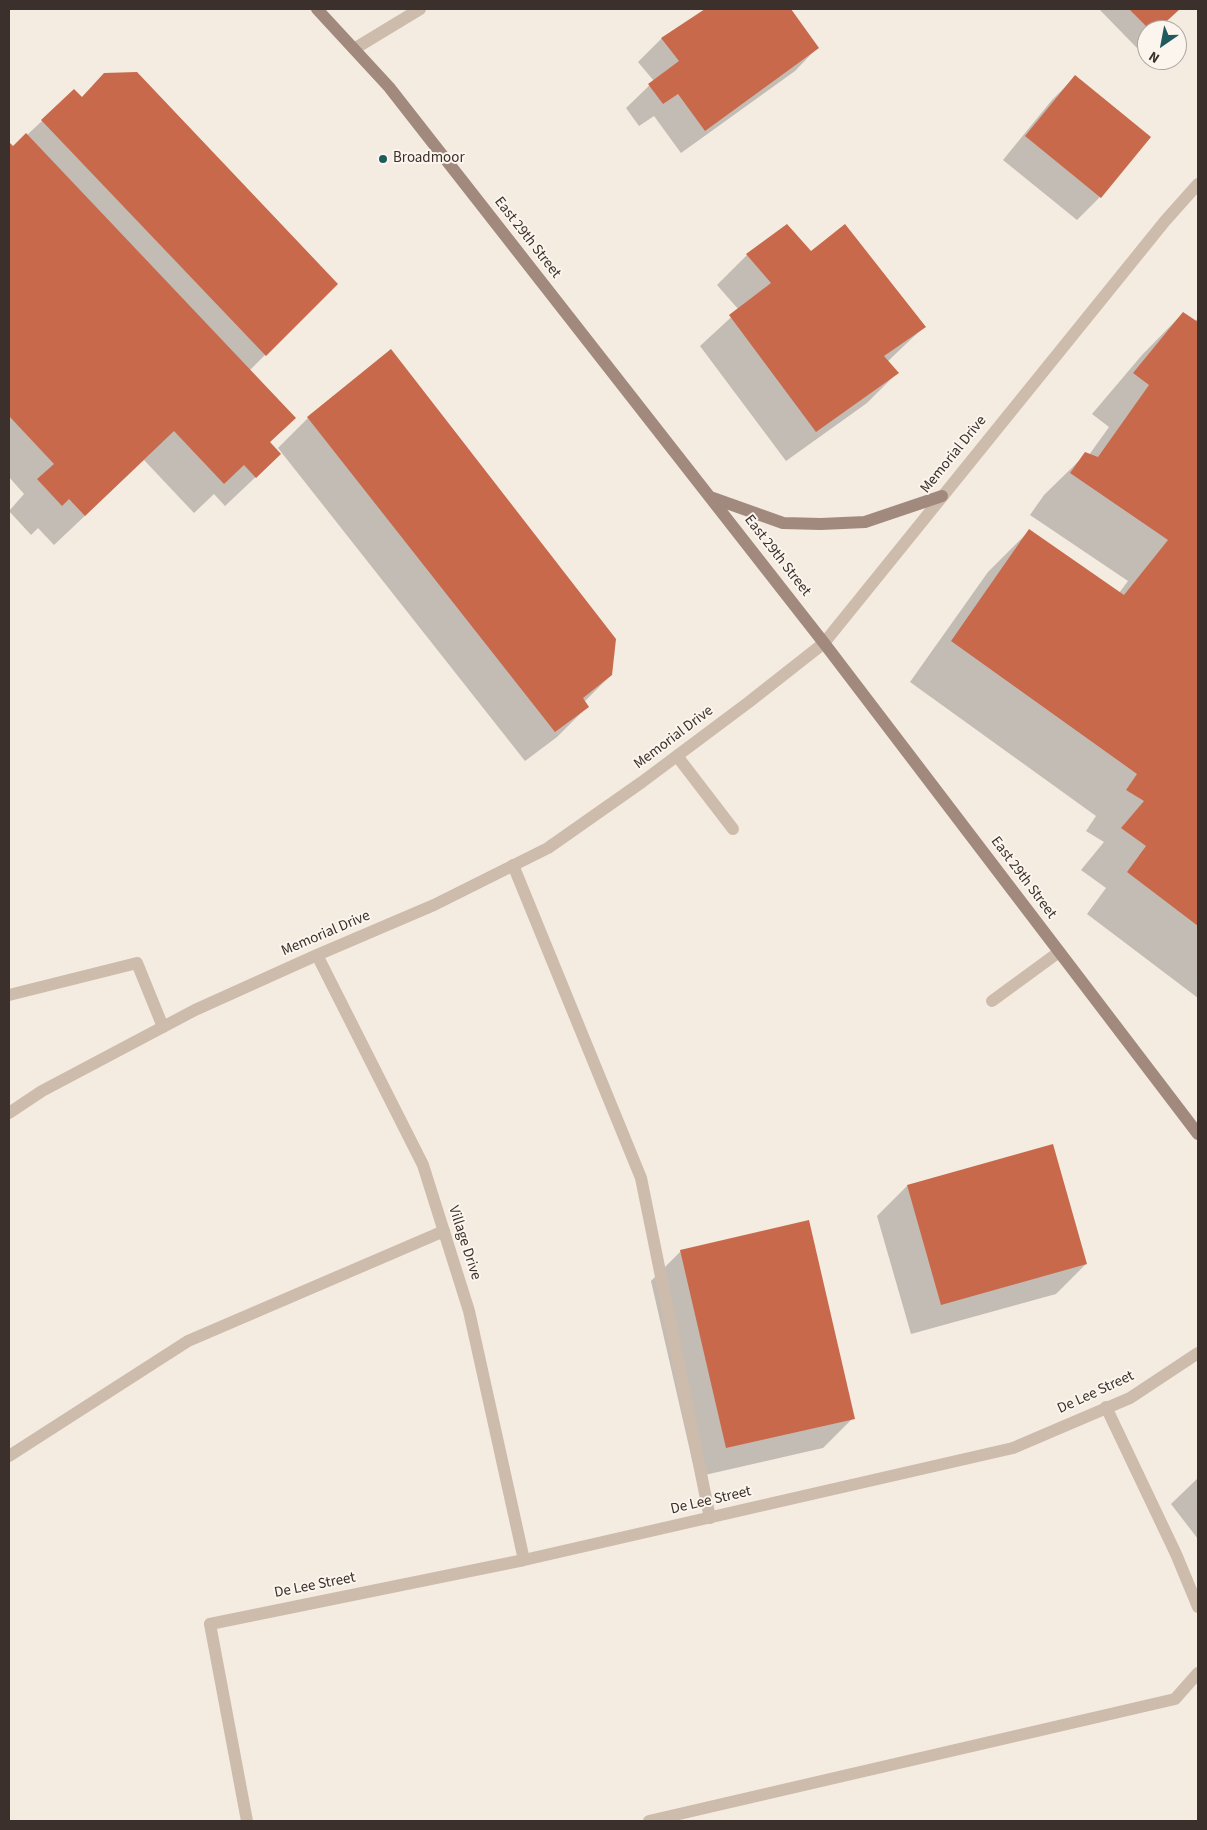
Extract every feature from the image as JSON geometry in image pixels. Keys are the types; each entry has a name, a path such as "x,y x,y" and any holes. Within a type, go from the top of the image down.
{"main road":[{"name":"East 29th Street","path":"317,9 389,87 824,643 1198,1134"},
{"path":"709,496 783,523 821,524 865,522 942,496"}],"street":[{"path":"354,49 420,9"},
{"name":"Memorial Drive","path":"9,1113 42,1091 194,1010 434,905 548,848 749,702 824,643 1165,221 1198,184"},
{"path":"677,756 733,829"},
{"path":"513,865 642,1178 710,1518"},
{"path":"992,1001 1059,952"},
{"name":"Village Drive","path":"317,955 423,1165 469,1311 524,1560"},
{"path":"9,995 138,963 163,1027"},
{"path":"9,1456 188,1341 444,1231"},
{"name":"De Lee Street","path":"247,1821 210,1624 524,1560 1013,1448 1130,1398 1198,1353"},
{"path":"1106,1408 1176,1554 1198,1607"},
{"path":"650,1821 1175,1699 1198,1673"}],"building":[{"path":"705,9 791,9 819,48 705,131 678,94 663,104 648,84 679,61 661,38"},
{"path":"1129,9 1180,9 1168,20 1140,20"},
{"path":"137,72 338,284 266,356 41,120 74,89 82,97 104,73"},
{"path":"1075,75 1151,137 1101,198 1025,136"},
{"path":"26,133 296,418 270,442 281,454 256,478 244,465 224,484 174,431 85,516 69,499 62,506 37,479 54,464 9,416 9,142 13,146"},
{"path":"787,224 811,251 845,224 926,327 884,356 899,373 816,432 729,315 771,283 746,254"},
{"path":"1183,312 1198,322 1198,926 1127,872 1146,846 1121,828 1144,801 1126,790 1137,774 951,641 1029,529 1124,595 1168,540 1070,473 1085,452 1098,457 1149,385 1133,373"},
{"path":"391,349 616,639 612,675 583,698 589,707 555,732 307,417"},
{"path":"1053,1144 1087,1264 941,1305 907,1185"},
{"path":"809,1220 855,1419 726,1448 680,1250"}],"place":[{"name":"Broadmoor","path":"383,159"}]}
